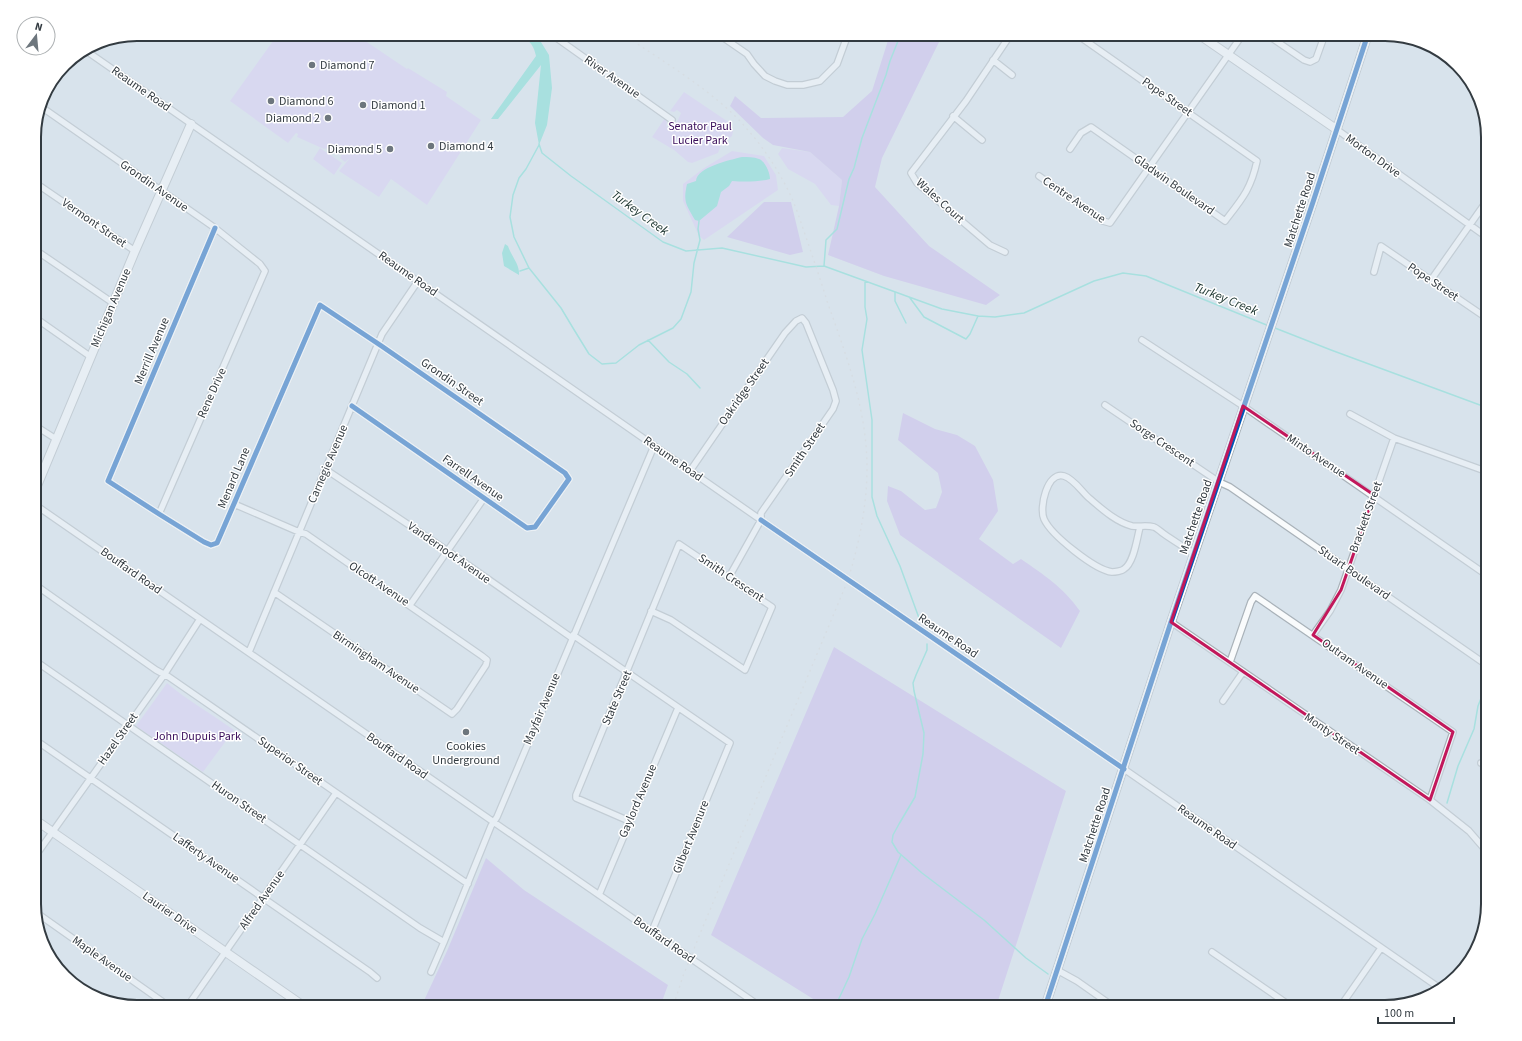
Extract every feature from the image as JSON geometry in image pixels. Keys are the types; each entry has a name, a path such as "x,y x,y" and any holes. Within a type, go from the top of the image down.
{"street":[{"name":"River Avenue","path":"561,41 672,120"},
{"path":"728,41 747,54 765,76 775,81 787,84 803,85 820,81 837,64 845,41"},
{"name":"Wales Court","path":"1004,252 990,245 917,183 911,173 953,116 966,101 1006,41"},
{"name":"Pope Street","path":"1086,41 1257,161"},
{"name":"Morton Drive","path":"1208,41 1336,129 1481,233"},
{"path":"1149,168 1238,41"},
{"path":"1276,41 1304,60 1310,62 1316,59 1322,41"},
{"name":"Matchette Road","path":"1047,1000 1171,622 1366,41"},
{"name":"Reaume Road","path":"90,53 760,520 1124,769 1436,985"},
{"path":"993,60 1012,75"},
{"name":"Grondin Avenue","path":"45,109 215,228 260,264 265,271"},
{"path":"953,116 982,140"},
{"name":"Michigan Avenue","path":"41,475 135,251 191,124"},
{"name":"Gladwin Boulevard","path":"1070,149 1081,133 1091,127 1225,221 1246,194 1254,174 1257,161"},
{"name":"Centre Avenue","path":"1039,176 1103,221 1110,223 1149,168"},
{"name":"Vermont Street","path":"41,187 135,251"},
{"path":"1431,280 1481,209"},
{"name":"Merrill Avenue","path":"108,481 215,228"},
{"name":"Pope Street","path":"1374,272 1381,246 1481,315"},
{"path":"41,254 113,303"},
{"name":"Rene Drive","path":"159,514 265,271"},
{"name":"Carnegie Avenue","path":"249,652 382,334 418,281"},
{"name":"Menard Lane","path":"108,481 211,545 217,543 320,305"},
{"name":"Grondin Street","path":"320,305 378,343 565,473 569,479"},
{"name":"Oakridge Street","path":"690,470 786,333 796,320 802,318"},
{"name":"Smith Street","path":"729,577 760,520 761,513 833,409 836,401 806,323 802,318"},
{"path":"41,322 91,357"},
{"name":"Minto Avenue","path":"1142,340 1243,406 1481,571"},
{"name":"Sorge Crescent","path":"1105,405 1219,482"},
{"name":"Farrell Avenue","path":"352,406 527,528 535,527 569,479"},
{"path":"1350,414 1394,438 1481,469"},
{"path":"41,429 56,439"},
{"name":"Brackett Street","path":"1313,635 1330,611 1341,590 1394,438"},
{"name":"Mayfair Avenue","path":"431,972 654,446"},
{"name":"Vandernoot Avenue","path":"326,469 730,743"},
{"path":"1140,527 1129,564 1123,570 1113,572 1106,569 1072,550 1058,538 1047,524 1043,518 1042,508 1049,484 1056,477 1064,476 1075,483 1088,497 1113,517 1130,525 1154,527 1194,554"},
{"name":"Stuart Boulevard","path":"1219,482 1230,487 1481,661"},
{"path":"410,605 484,498"},
{"name":"Olcott Avenue","path":"234,504 306,534 487,660 485,669 471,690"},
{"name":"Bouffard Road","path":"41,509 751,1000"},
{"name":"Smith Crescent","path":"652,611 671,620 745,670 772,607 679,544"},
{"name":"State Street","path":"629,821 576,798 576,795 679,544"},
{"name":"Superior Street","path":"41,589 468,884"},
{"name":"Birmingham Avenue","path":"274,592 452,714 471,690"},
{"name":"Outram Avenue","path":"1230,662 1251,602 1255,596 1453,732 1430,800"},
{"name":"Hazel Street","path":"41,848 164,675 200,619"},
{"name":"Monty Street","path":"1171,622 1430,800 1469,831 1481,845"},
{"name":"Huron Street","path":"41,665 420,928 444,942"},
{"path":"1223,701 1243,672"},
{"name":"Gaylord Avenue","path":"599,895 678,708"},
{"name":"Gilbert Avenure","path":"652,931 730,743"},
{"name":"Lafferty Avenue","path":"41,744 377,978"},
{"name":"Alfred Avenue","path":"192,1000 336,793"},
{"name":"Laurier Drive","path":"41,824 295,1000"},
{"name":"Maple Avenue","path":"42,917 160,1000"},
{"path":"1345,1000 1381,948"},
{"path":"1212,952 1282,1000"},
{"path":"1057,970 1077,981 1104,1000"}],"highlighted area":[{"path":"1243,406 1374,495 1341,590 1313,635 1453,732 1430,800 1230,662 1171,622"}],"green space":[{"path":"273,41 365,41 407,69 408,68 447,92 446,96 481,120 427,205 391,179 379,197 339,171 350,158 345,162 340,158 342,154 329,148 324,149 297,137 298,134 296,133 288,143 230,101"},
{"name":"Senator Paul Lucier Park","path":"684,92 727,121 731,125 733,132 732,136 721,145 718,153 692,163 688,162 674,150 652,137 665,118 667,123 666,126 671,128 678,120 681,113 677,110 674,112 670,111"},
{"path":"320,148 342,163 334,175 313,159"},
{"path":"782,148 810,152 842,180 839,206 831,205 815,184 788,169 778,154"},
{"path":"732,151 764,156 776,175 778,190 704,240 699,236 683,201 683,184 704,168"},
{"name":"John Dupuis Park","path":"167,683 183,696 234,730 203,772 136,726"}],"shaded area":[{"path":"528,41 540,41 549,55 552,88 547,125 539,145 535,123 541,65 498,119 491,119 536,56"},
{"path":"888,41 940,41 882,158 875,187 929,246 1000,295 986,305 884,276 828,255 839,206 842,180 810,152 773,145 763,138 730,106 735,96 761,118 843,117 872,91"},
{"path":"742,157 750,157 761,160 767,168 770,179 751,182 732,181 729,186 721,192 717,206 699,221 695,220 685,199 687,184 696,181 698,176 708,168 722,162"},
{"path":"764,202 791,202 803,252 790,255 727,237"},
{"path":"505,244 508,246 517,264 519,275 504,266 502,253"},
{"path":"903,413 935,429 957,435 975,446 993,480 998,511 979,539 1013,564 1021,559 1038,570 1060,588 1074,603 1080,611 1061,648 900,535 887,501 888,486 901,491 925,510 936,508 942,492 938,473 898,440"},
{"path":"834,647 1066,791 998,1000 815,1000 711,935"},
{"path":"486,858 524,890 668,985 663,1000 424,1000 447,951"}],"waterway":[{"path":"824,266 826,240 837,229 849,179 854,168 862,138 898,41"},
{"name":"Turkey Creek","path":"539,144 542,153 571,176 663,242 686,251 722,248 806,267 824,266 942,309 978,316 995,317 1024,313 1094,281 1123,273 1146,276 1269,326"},
{"path":"539,145 526,169 519,178 513,195 510,217 514,237 529,268 561,308 589,354 602,364 616,363 639,345 673,328 681,319 691,292 694,263 700,240 698,229 699,221"},
{"path":"520,271 529,268"},
{"path":"865,281 865,307 867,319 862,350 872,420 872,497 877,516 900,566 919,618"},
{"path":"895,292 895,301 906,323"},
{"name":"Turkey Creek","path":"910,298 924,317 966,339 970,334 978,316"},
{"name":"Turkey Creek","path":"1275,328 1481,405"},
{"path":"648,340 669,362 687,374 700,388"},
{"path":"927,644 927,650 913,683 924,733 923,754 915,797 893,835 892,842 898,852 922,873 984,920 1026,958 1048,974"},
{"path":"1447,803 1458,766 1474,729 1478,706 1481,698"},
{"path":"838,1000 849,977 862,939 875,914 901,855"}],"railway":[{"path":"633,41 688,78 720,102 753,136 779,174 791,196 798,215 848,362 859,403 863,425 867,468 864,511 856,552 848,580 702,929 683,976 675,1000"}],"cycle path":[{"path":"1047,1000 1171,622 1366,41"},
{"path":"215,228 108,481 204,542 211,545 217,543 320,305 565,473 569,479 535,527 527,528 352,406"},
{"path":"761,520 1124,769"}],"place":[{"name":"Diamond 7","path":"312,65"},
{"name":"Diamond 6","path":"271,101"},
{"name":"Diamond 1","path":"363,105"},
{"name":"Diamond 2","path":"328,118"},
{"name":"Diamond 4","path":"431,146"},
{"name":"Diamond 5","path":"390,149"},
{"name":"Cookies Underground","path":"466,732"}]}
